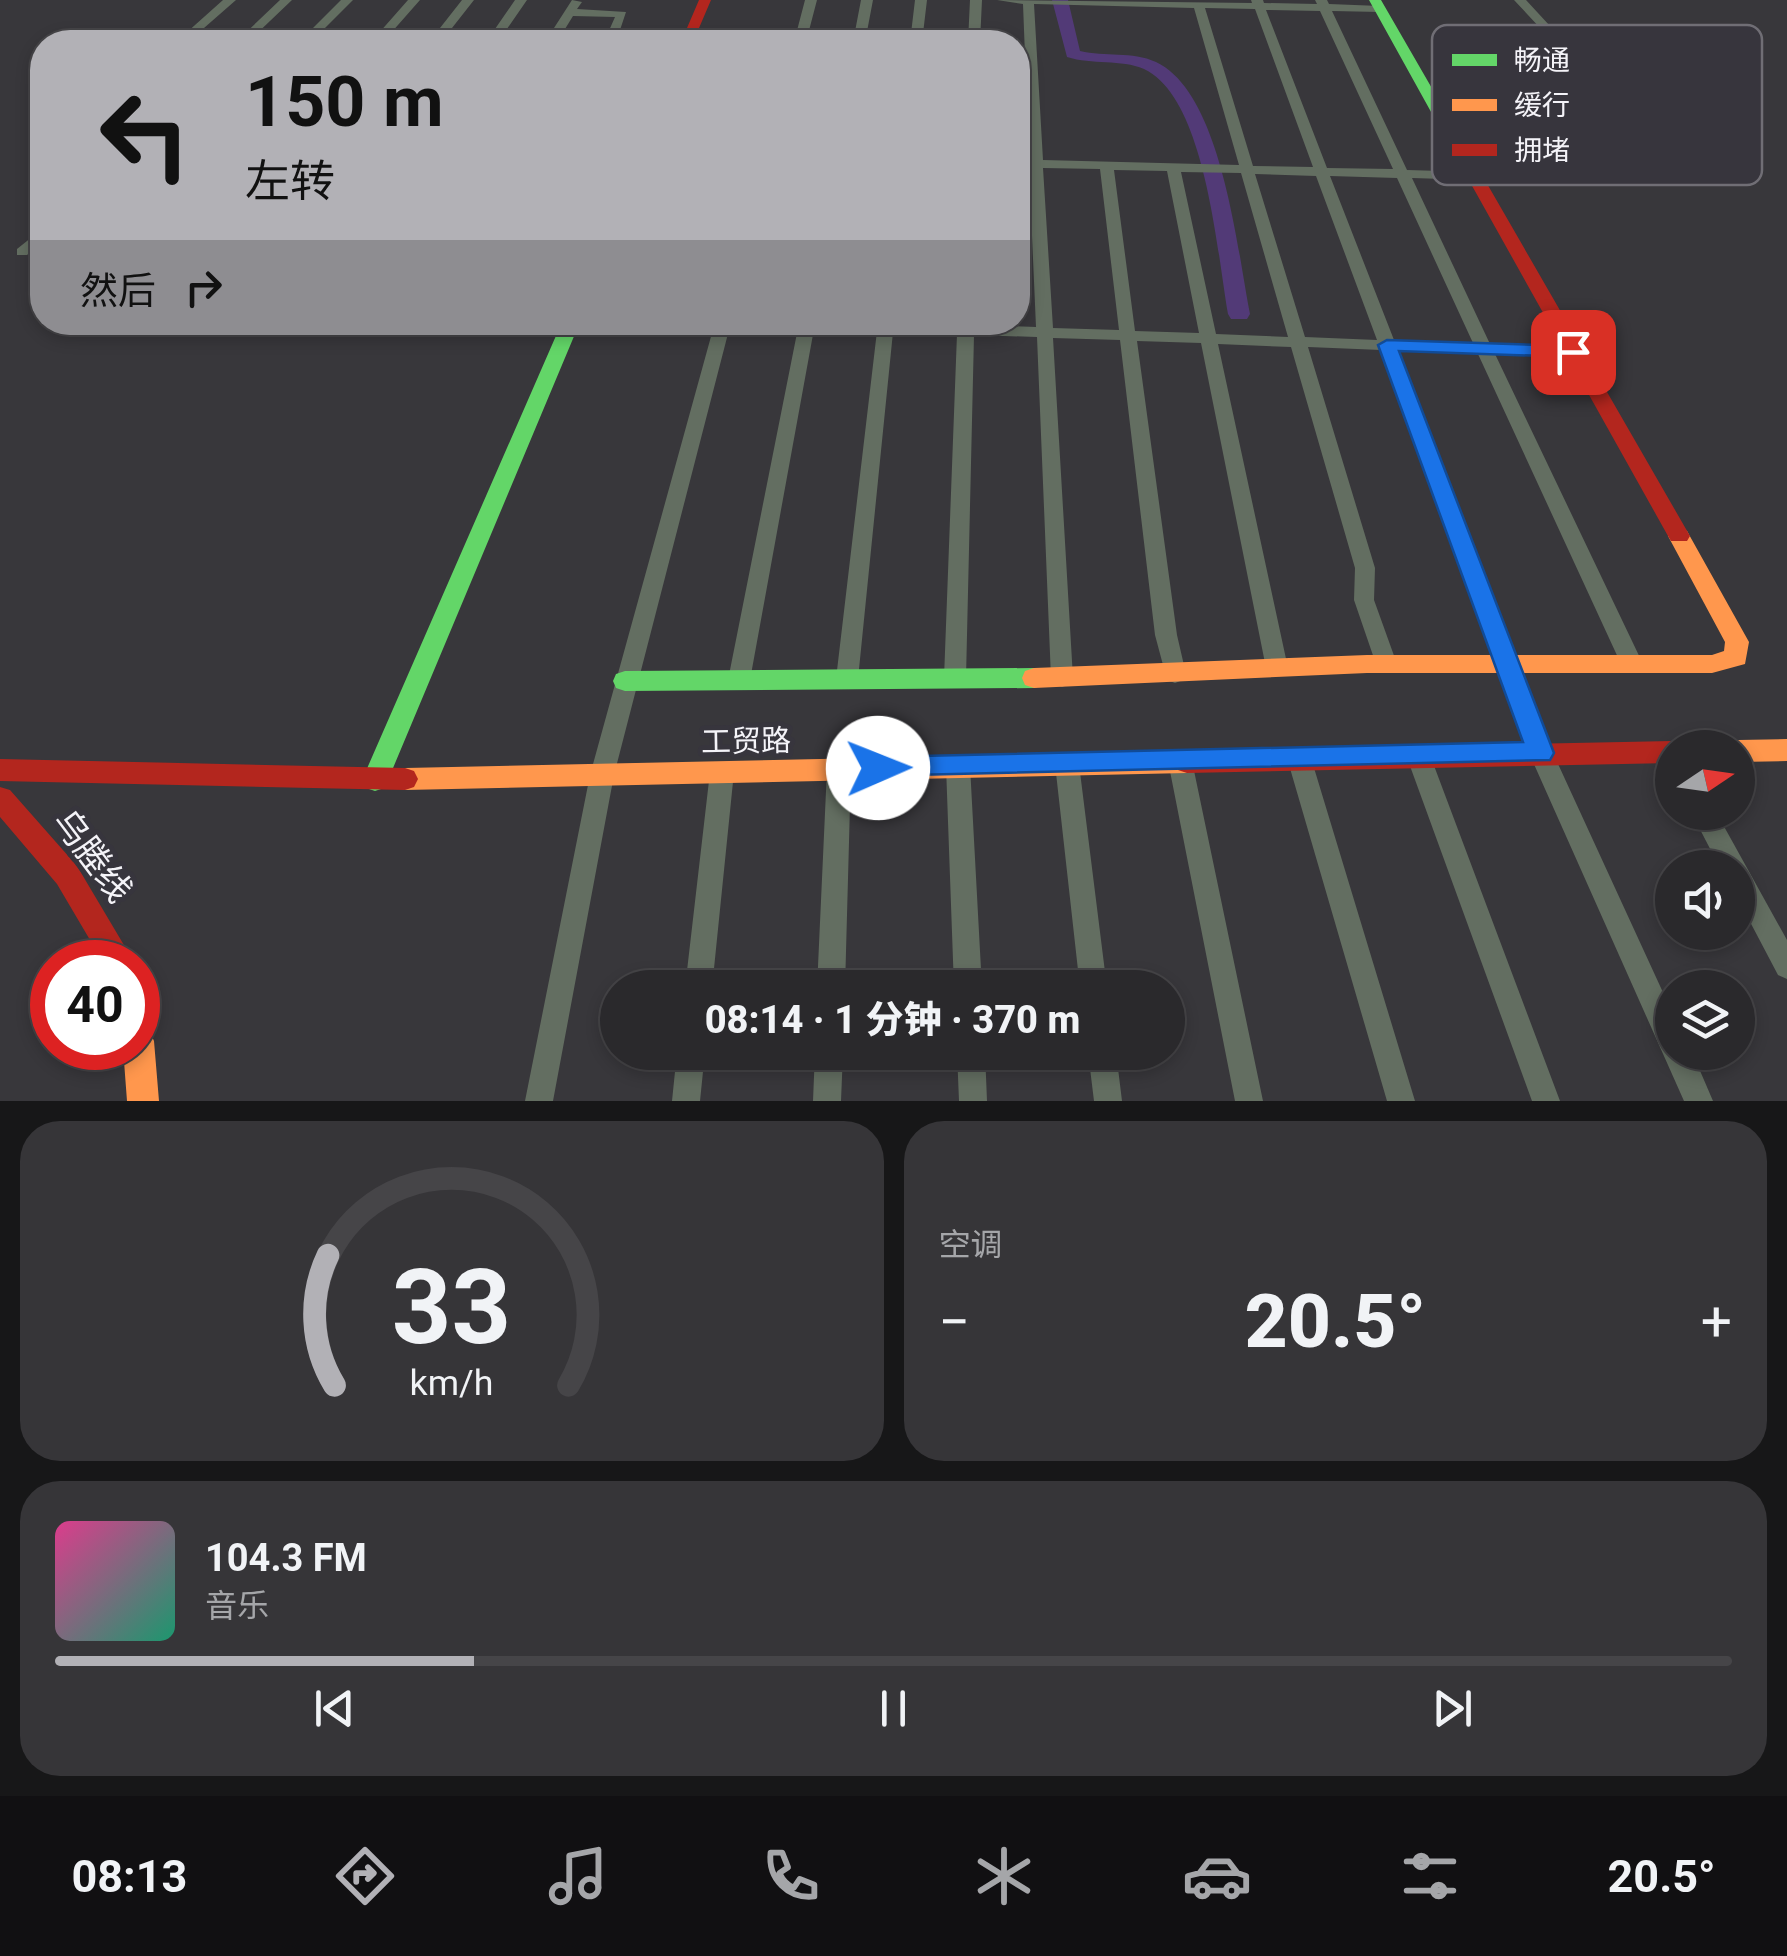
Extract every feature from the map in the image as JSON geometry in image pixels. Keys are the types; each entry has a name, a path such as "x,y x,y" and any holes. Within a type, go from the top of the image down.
{"street":[{"path":"196,30 230,0"},
{"path":"255,30 286,0"},
{"path":"317,30 346,0"},
{"path":"388,30 414,0"},
{"path":"444,30 468,0"},
{"path":"500,30 521,0"},
{"path":"693,30 705,0"},
{"path":"803,30 812,0"},
{"path":"861,30 866,0"},
{"path":"917,30 921,0"},
{"path":"975,30 976,0"},
{"path":"1003,0 1378,4 1432,99"},
{"path":"1520,0 1543,25"},
{"path":"1028,1 1030,30"},
{"path":"1198,2 1365,568 1364,600 1386,664"},
{"path":"1258,3 1540,753 1655,1005"},
{"path":"1323,4 1632,664"},
{"path":"559,30 574,6 622,14 615,30"},
{"path":"1030,34 1062,678"},
{"path":"1030,164 1432,175"},
{"path":"1106,166 1166,635 1175,674"},
{"path":"1180,168 1209,339 1277,668"},
{"path":"625,681 1062,678 1386,664 1712,664 1736,658 1737,642 1481,185"},
{"path":"1030,332 1573,352"},
{"path":"375,780 565,335"},
{"path":"540,1101 602,775 719,335"},
{"path":"738,680 805,335"},
{"path":"847,679 885,335"},
{"path":"956,678 966,335"},
{"path":"1755,750 1787,750"},
{"name":"工贸路","path":"0,770 375,780 1655,753"},
{"path":"1418,755 1546,1101"},
{"path":"1298,758 1401,1101"},
{"path":"1180,761 1249,1101"},
{"path":"1067,764 1092,970"},
{"path":"958,766 967,970"},
{"path":"832,970 839,769"},
{"path":"700,970 722,772"},
{"name":"乌塍线","path":"0,798 51,851 95,910 109,940"},
{"path":"1755,907 1787,966"},
{"path":"140,1070 143,1101"},
{"path":"686,1101 689,1070"},
{"path":"827,1101 828,1070"},
{"path":"972,1070 973,1101"},
{"path":"1104,1070 1108,1101"},
{"path":"1685,1070 1699,1101"}],"waterway":[{"path":"1060,0 1073,54 1147,64 1175,87 1191,114 1214,181 1239,314"}],"traffic: fast":[{"path":"1375,0 1432,101"},
{"path":"375,780 565,335"},
{"path":"625,681 1034,678"}],"traffic: slow":[{"path":"1034,678 1367,664 1712,664 1736,657 1737,642 1679,536"},
{"path":"1755,751 1787,750"},
{"path":"405,779 1187,762"},
{"path":"140,1070 143,1101"}],"traffic: jam":[{"path":"692,30 705,0"},
{"path":"1480,185 1679,536"},
{"path":"1187,762 1655,752"},
{"path":"0,770 405,779"},
{"path":"0,798 67,875 106,940"}],"route":[{"path":"878,768 1540,753 1387,345 1573,352"}]}
